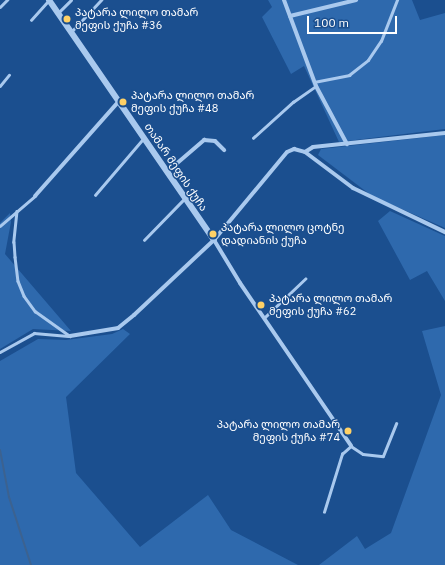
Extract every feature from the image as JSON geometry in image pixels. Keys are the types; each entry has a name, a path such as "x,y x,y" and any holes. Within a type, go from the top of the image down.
{"street":[{"name":"თამარ მეფის ქუჩა","path":"49,0 168,171 264,318 351,446"},
{"path":"284,0 315,84 347,144"},
{"path":"290,16 356,0"},
{"path":"35,196 119,101"},
{"path":"305,152 313,147 445,133"},
{"path":"168,171 204,140 215,141 224,150"},
{"path":"70,336 118,328 214,240 287,152 294,149 305,152 353,188 445,232"}],"lane":[{"path":"0,7 7,0"},
{"path":"31,20 49,0"},
{"path":"58,13 71,0"},
{"path":"70,32 101,0"},
{"path":"253,138 315,84 349,75 368,60 381,41 397,0"},
{"path":"0,86 9,74"},
{"path":"96,195 144,137"},
{"path":"0,226 35,196"},
{"path":"144,240 185,198"},
{"path":"17,211 14,242 15,257 18,281 24,296 35,311 70,336"},
{"path":"264,318 305,279"},
{"path":"0,352 34,333 70,336"},
{"path":"324,512 342,454 351,446 363,454 383,456 396,424"}],"shaded area":[{"path":"268,0 412,0 420,20 445,13 445,129 339,142 304,66 291,74 262,17 272,7"},
{"path":"445,135 445,228 372,196 318,155 321,149"},
{"path":"390,211 445,236 445,301 427,271 410,280 378,221"},
{"path":"10,213 11,222 5,254 71,331 33,329 0,349 0,223"},
{"path":"445,326 445,565 319,565 357,536 365,549 391,533 441,395 422,331"},
{"path":"123,329 130,334 66,397 76,473 140,547 208,495 231,530 298,565 0,565 0,361 38,339 66,340 112,334"}],"waterway":[{"path":"0,450 9,497 31,565"}],"place":[{"name":"პატარა ლილო თამარ მეფის ქუჩა #36","path":"67,19"},
{"name":"პატარა ლილო თამარ მეფის ქუჩა #48","path":"123,102"},
{"name":"პატარა ლილო ცოტნე დადიანის ქუჩა","path":"213,234"},
{"name":"პატარა ლილო თამარ მეფის ქუჩა #62","path":"261,305"},
{"name":"პატარა ლილო თამარ მეფის ქუჩა #74","path":"348,431"}]}
